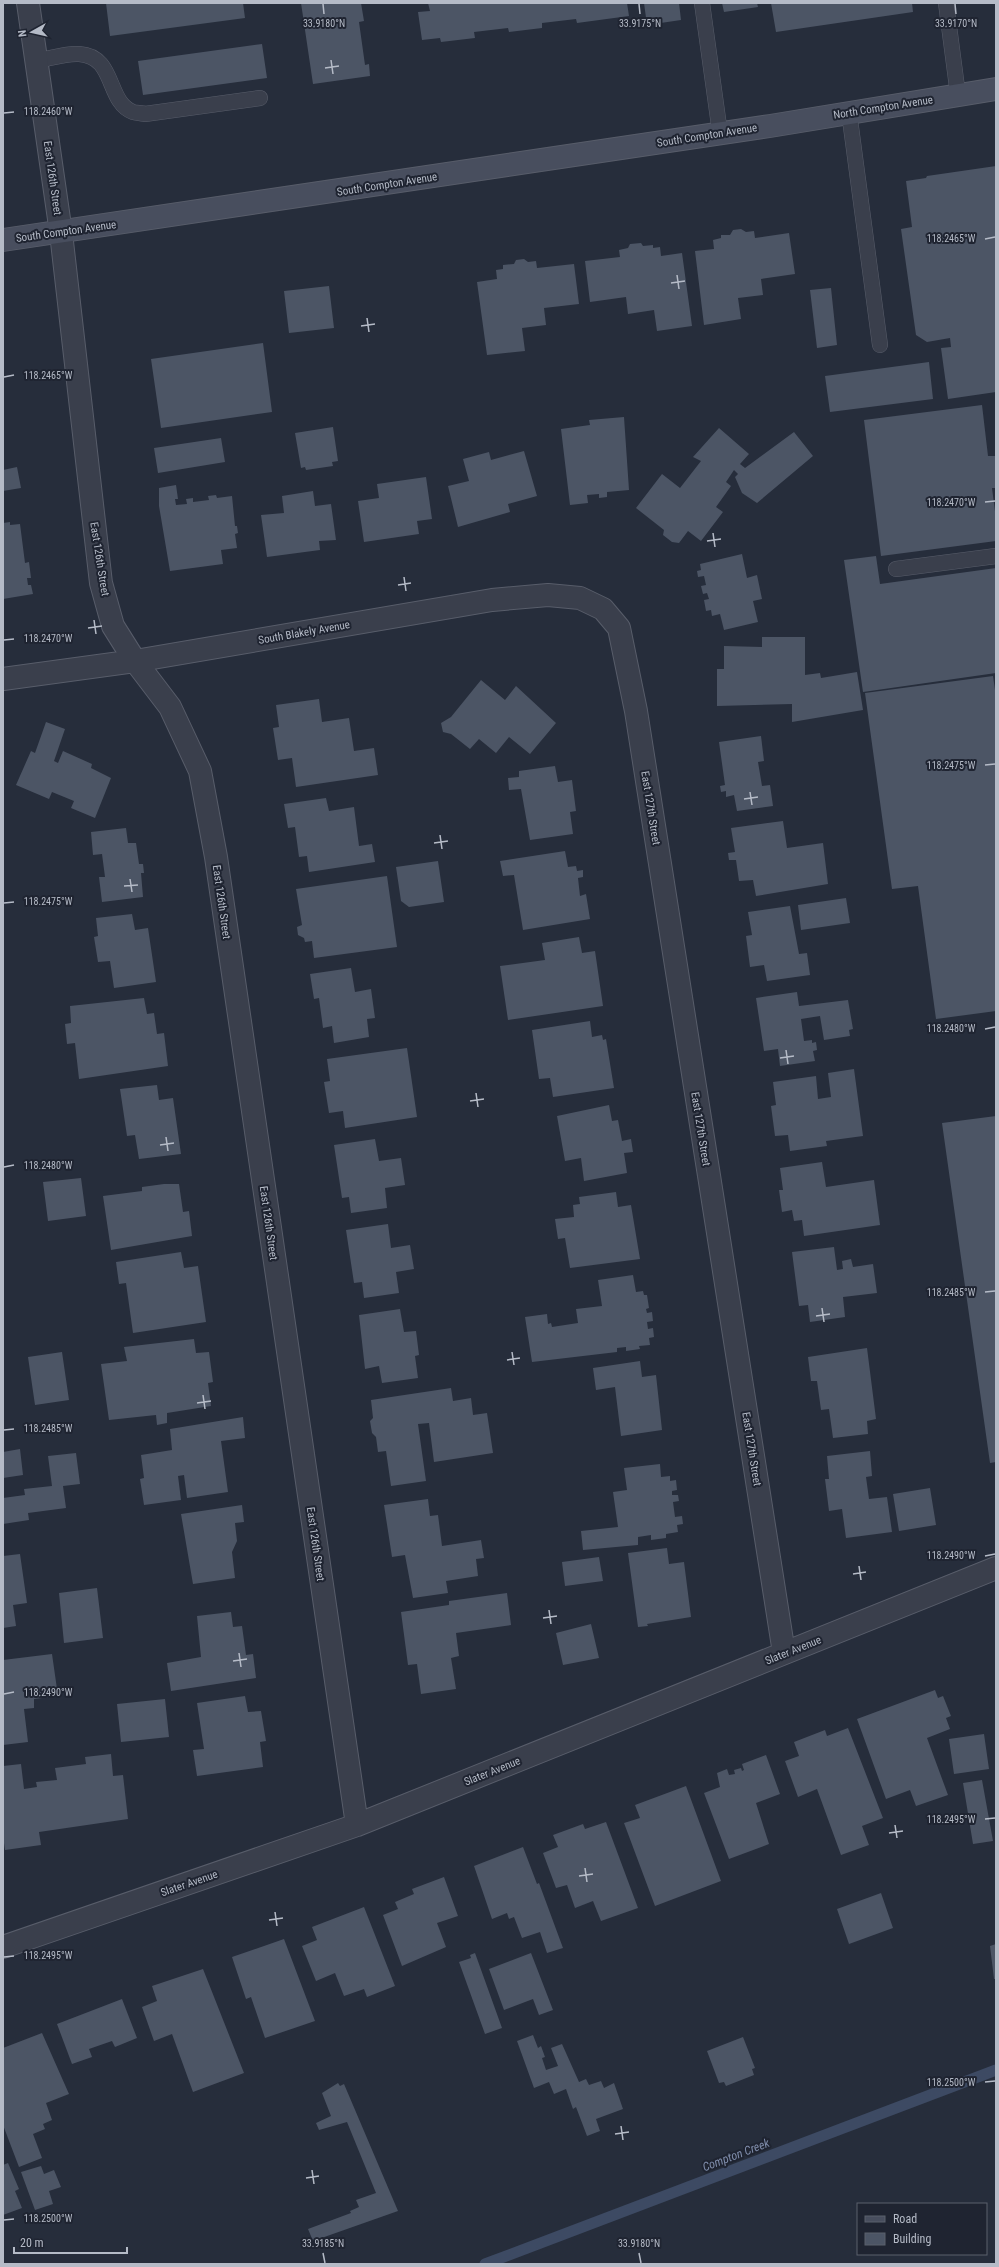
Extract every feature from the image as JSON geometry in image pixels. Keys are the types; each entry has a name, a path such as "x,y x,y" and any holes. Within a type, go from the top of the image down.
{"main road":[{"name":"North Compton Avenue","path":"770,126 996,89"},
{"name":"South Compton Avenue","path":"3,240 61,233 770,126"}],"street":[{"name":"East 126th Street","path":"28,3 61,233 101,583 113,626 135,661 170,707 200,770 217,865 357,1825"},
{"name":"South Blakely Avenue","path":"3,679 135,661 492,600 548,595 580,598 603,610"},
{"name":"East 127th Street","path":"603,610 619,628 636,711 784,1654"},
{"name":"Slater Avenue","path":"3,1947 357,1825 996,1568"}],"lane":[{"path":"702,3 720,133"},
{"path":"946,3 958,95"},
{"path":"36,61 79,54 93,58 101,63 121,103 132,112 145,114 260,98"},
{"path":"849,112 880,345"},
{"path":"896,569 996,556"}],"building":[{"path":"106,3 243,3 245,18 110,36"},
{"path":"301,3 361,3 364,21 359,22 365,65 369,64 370,76 313,84"},
{"path":"428,3 627,3 629,16 577,23 576,19 542,23 542,28 509,32 508,28 474,32 475,38 441,42 440,38 422,40 418,12 430,11"},
{"path":"644,3 679,3 681,20 647,25"},
{"path":"722,3 757,3 758,7 724,12"},
{"path":"771,3 912,3 913,12 776,32"},
{"path":"262,44 267,78 143,95 138,61"},
{"path":"996,166 996,392 948,399 941,348 951,347 950,338 927,342 916,335 901,229 912,227 906,181 926,178 927,176"},
{"path":"741,229 746,232 754,231 755,238 789,233 795,274 761,279 763,295 738,298 741,319 704,325 695,251 714,249 713,240 721,238 721,235 730,235 733,230"},
{"path":"641,243 643,246 653,245 653,248 660,247 661,256 682,253 692,326 657,331 654,310 628,314 626,297 590,302 585,261 620,257 619,250 628,248 630,244"},
{"path":"524,259 528,262 536,261 537,268 574,264 579,304 544,308 546,325 522,328 525,351 487,355 477,282 497,279 496,270 503,269 503,265 514,264 516,260"},
{"path":"329,286 334,328 289,333 284,291"},
{"path":"831,288 837,345 817,348 810,290"},
{"path":"263,343 272,412 161,428 151,359"},
{"path":"929,362 933,399 830,412 825,376"},
{"path":"982,405 988,456 996,456 996,488 992,488 996,519 996,541 881,556 864,420"},
{"path":"624,417 629,490 607,492 607,497 599,498 599,494 587,495 588,503 570,505 561,429 590,425 589,420"},
{"path":"333,427 338,461 332,462 333,466 306,470 305,467 301,468 295,433"},
{"path":"719,428 749,454 740,464 745,468 794,432 813,456 757,503 742,493 735,477 738,474 734,470 726,482 731,486 716,507 723,512 701,541 688,531 679,543 672,542 663,535 664,530 636,508 662,474 680,488 701,461 693,457"},
{"path":"221,438 225,462 158,473 154,448"},
{"path":"524,451 537,496 508,504 510,512 458,527 448,486 469,481 463,459 489,452 491,460"},
{"path":"17,467 21,488 3,491 3,470"},
{"path":"426,477 432,519 417,521 419,534 364,542 358,501 379,498 377,484"},
{"path":"176,485 178,499 175,499 176,505 187,504 186,499 193,498 193,502 209,500 208,496 216,495 217,498 232,496 235,526 237,526 238,533 235,534 237,548 221,550 223,564 170,571 159,506 159,488"},
{"path":"313,491 315,506 331,504 336,540 319,541 320,550 267,557 261,515 284,513 282,496"},
{"path":"10,522 10,525 20,524 25,563 29,562 31,578 27,578 28,585 31,585 33,594 3,599 3,523"},
{"path":"742,554 747,578 757,575 762,599 753,601 758,622 724,630 720,614 712,616 711,610 706,611 704,600 709,599 707,593 703,594 701,586 706,585 704,576 698,577 697,571 701,570 700,564"},
{"path":"876,556 880,584 996,568 996,673 863,692 844,560"},
{"path":"762,637 805,637 805,675 820,673 821,678 857,672 863,710 792,722 792,704 717,706 717,669 724,669 724,646 762,647"},
{"path":"993,676 996,697 996,1011 936,1019 918,886 892,889 865,693"},
{"path":"481,680 505,700 516,686 556,723 530,754 509,737 496,753 479,739 470,749 451,734 443,732 441,723 451,717"},
{"path":"319,699 322,722 349,718 354,751 374,748 378,775 296,787 292,758 278,760 273,728 279,727 276,705"},
{"path":"46,722 65,729 54,761 58,763 63,751 92,764 91,768 111,778 95,818 71,808 74,801 52,792 49,799 16,785 31,751 35,753"},
{"path":"761,736 764,761 758,762 762,786 770,785 773,806 737,811 734,795 726,797 726,791 721,792 720,786 725,785 719,742"},
{"path":"555,766 558,782 572,780 576,811 570,812 573,834 530,840 521,789 509,790 508,778 519,777 519,771"},
{"path":"326,798 329,811 354,807 359,846 372,844 375,862 309,872 307,856 299,857 295,827 288,828 284,804"},
{"path":"783,821 787,848 823,843 828,884 756,896 753,880 739,881 736,860 729,860 728,853 735,852 731,828"},
{"path":"126,828 128,843 136,843 139,864 143,864 144,873 141,873 143,897 102,902 99,877 105,877 102,854 93,855 91,832"},
{"path":"565,851 568,867 576,866 577,871 583,870 583,877 578,878 580,896 586,894 590,919 523,930 514,875 503,876 500,861"},
{"path":"438,861 444,902 409,907 401,901 396,867"},
{"path":"387,876 397,947 314,958 312,941 305,942 304,938 298,935 297,927 302,925 296,889"},
{"path":"846,898 850,923 801,930 798,905"},
{"path":"790,906 799,954 807,953 810,975 767,981 764,965 750,967 746,936 752,935 748,912"},
{"path":"132,914 135,930 148,928 156,982 114,988 110,961 98,962 94,937 98,936 96,918"},
{"path":"579,937 582,953 595,951 603,1006 508,1020 500,966 545,960 542,943"},
{"path":"351,968 355,992 371,989 375,1018 367,1019 369,1037 334,1043 332,1026 323,1028 319,998 314,999 310,974"},
{"path":"797,992 799,1006 848,1000 853,1029 849,1030 850,1036 824,1040 820,1016 801,1019 804,1041 812,1040 812,1043 816,1042 817,1050 813,1051 815,1061 780,1066 778,1049 764,1051 756,998"},
{"path":"144,998 147,1014 154,1013 157,1034 164,1033 168,1066 79,1079 75,1043 67,1044 65,1024 71,1023 70,1006"},
{"path":"590,1021 592,1037 602,1035 603,1040 606,1039 614,1088 553,1097 550,1078 539,1079 532,1030"},
{"path":"407,1048 417,1117 345,1128 343,1111 329,1113 324,1082 330,1081 327,1059"},
{"path":"854,1069 863,1136 826,1141 827,1146 790,1151 788,1135 775,1136 771,1106 776,1105 773,1082 816,1076 818,1099 831,1097 828,1073"},
{"path":"157,1085 159,1100 173,1098 181,1154 139,1159 135,1135 127,1136 120,1089"},
{"path":"609,1105 612,1121 618,1120 622,1141 631,1139 633,1152 624,1153 627,1173 584,1181 581,1158 565,1161 557,1116"},
{"path":"996,1116 996,1462 990,1463 942,1123"},
{"path":"375,1139 379,1161 401,1158 405,1185 385,1188 387,1208 351,1213 349,1197 342,1198 334,1145"},
{"path":"822,1162 826,1187 874,1180 880,1225 804,1236 802,1220 794,1221 792,1210 782,1212 779,1190 783,1190 780,1168"},
{"path":"81,1178 86,1216 48,1221 43,1182"},
{"path":"164,1184 179,1184 183,1212 189,1211 192,1236 111,1250 103,1196 142,1191 142,1187"},
{"path":"616,1192 618,1207 631,1205 640,1259 570,1268 565,1238 558,1239 555,1219 574,1217 573,1205 580,1204 579,1197"},
{"path":"388,1224 391,1248 410,1245 414,1269 396,1272 399,1293 364,1298 362,1282 354,1283 346,1230"},
{"path":"834,1247 837,1270 843,1269 842,1261 851,1259 853,1267 873,1264 877,1293 843,1297 845,1317 810,1322 808,1305 799,1306 792,1252"},
{"path":"181,1252 184,1268 198,1266 206,1322 133,1333 126,1283 119,1284 116,1262"},
{"path":"633,1275 636,1292 643,1291 644,1295 647,1295 649,1308 646,1309 647,1313 652,1312 653,1321 647,1322 648,1329 653,1328 654,1337 649,1338 650,1345 639,1346 640,1349 626,1351 626,1347 617,1348 617,1352 532,1362 525,1317 547,1314 548,1324 551,1323 552,1327 578,1323 576,1309 602,1306 598,1280"},
{"path":"400,1309 404,1332 416,1331 419,1355 415,1356 418,1378 382,1383 379,1366 365,1369 359,1315"},
{"path":"194,1339 196,1353 209,1352 213,1382 208,1383 211,1406 167,1413 167,1423 157,1425 156,1415 109,1420 101,1364 127,1361 124,1347"},
{"path":"867,1348 876,1419 867,1421 868,1434 833,1438 829,1409 821,1410 817,1381 811,1381 808,1357"},
{"path":"62,1352 69,1400 35,1405 28,1357"},
{"path":"640,1361 642,1377 656,1375 662,1430 621,1436 615,1387 596,1390 593,1368"},
{"path":"451,1388 453,1401 471,1398 473,1415 487,1413 493,1453 434,1462 429,1423 418,1424 426,1481 391,1486 386,1451 378,1452 376,1437 372,1433 370,1421 373,1418 371,1400"},
{"path":"243,1417 245,1438 221,1441 228,1492 187,1498 184,1475 178,1476 181,1500 144,1505 140,1479 144,1478 141,1455 172,1450 170,1429"},
{"path":"20,1449 23,1475 3,1478 3,1452"},
{"path":"870,1451 872,1476 866,1477 869,1499 887,1497 892,1532 846,1538 842,1509 829,1511 825,1479 829,1479 827,1456"},
{"path":"76,1453 80,1484 63,1486 66,1508 28,1513 29,1520 3,1524 3,1498 25,1495 24,1489 52,1486 48,1456"},
{"path":"660,1464 661,1477 670,1476 670,1481 676,1480 677,1490 672,1491 672,1495 678,1495 679,1501 673,1502 675,1517 682,1516 683,1524 677,1525 678,1532 666,1534 666,1538 651,1540 651,1535 638,1537 638,1545 583,1550 581,1531 618,1527 613,1492 627,1490 624,1468"},
{"path":"930,1488 936,1525 899,1531 893,1494"},
{"path":"428,1499 430,1516 438,1515 442,1546 481,1540 484,1558 476,1559 478,1576 446,1581 448,1593 413,1598 405,1555 392,1557 384,1505"},
{"path":"242,1505 244,1522 235,1523 237,1541 232,1552 235,1578 193,1584 181,1514"},
{"path":"667,1548 669,1564 684,1562 691,1617 647,1624 648,1626 638,1627 628,1553"},
{"path":"20,1554 27,1603 13,1605 16,1626 3,1628 3,1556"},
{"path":"599,1557 603,1581 565,1586 562,1562"},
{"path":"97,1588 103,1638 64,1643 59,1593"},
{"path":"507,1593 511,1625 456,1633 459,1656 451,1658 456,1689 421,1694 417,1664 408,1665 401,1612 449,1605 449,1601"},
{"path":"231,1612 233,1627 242,1626 246,1655 253,1654 256,1678 171,1691 167,1663 201,1657 197,1616"},
{"path":"591,1624 599,1658 563,1665 556,1633"},
{"path":"52,1654 58,1696 34,1699 34,1708 24,1709 28,1742 3,1745 3,1660"},
{"path":"935,1690 938,1698 943,1696 951,1716 946,1718 950,1729 927,1738 948,1795 916,1806 910,1790 886,1799 857,1719"},
{"path":"245,1696 248,1712 261,1711 266,1741 260,1742 263,1767 197,1776 193,1750 204,1749 197,1703"},
{"path":"165,1699 169,1737 121,1742 117,1704"},
{"path":"848,1728 883,1818 862,1826 869,1845 841,1855 817,1789 798,1797 785,1761 799,1756 794,1742 825,1730 827,1736"},
{"path":"984,1734 989,1769 954,1774 949,1739"},
{"path":"111,1754 113,1776 123,1775 128,1819 39,1832 41,1845 5,1850 3,1836 3,1766 21,1764 24,1789 37,1787 36,1782 57,1780 55,1768 86,1764 85,1757"},
{"path":"766,1755 780,1794 756,1803 769,1844 729,1859 704,1793 720,1787 717,1773 727,1769 729,1775 735,1774 734,1770 741,1768 742,1771 744,1770 742,1764"},
{"path":"982,1780 993,1841 973,1844 963,1783"},
{"path":"686,1786 721,1881 655,1906 624,1823 640,1818 635,1805"},
{"path":"606,1822 638,1908 601,1921 593,1901 575,1908 567,1885 556,1888 543,1853 558,1847 553,1835 583,1824 585,1829"},
{"path":"523,1847 537,1884 539,1883 563,1948 547,1953 540,1932 522,1938 514,1917 509,1919 507,1913 492,1919 474,1866"},
{"path":"444,1877 458,1916 437,1923 446,1947 402,1966 383,1915 398,1909 395,1902 414,1894 412,1889"},
{"path":"881,1893 893,1928 849,1944 837,1909"},
{"path":"364,1907 395,1986 367,1997 364,1989 344,1996 335,1973 316,1981 302,1946 317,1940 312,1927"},
{"path":"284,1939 315,2021 265,2038 251,1997 246,1999 232,1957"},
{"path":"996,1944 996,1979 994,1979 990,1946"},
{"path":"475,1953 502,2028 485,2034 459,1962 471,1958 470,1955"},
{"path":"531,1953 553,2010 539,2015 533,1999 504,2010 489,1969"},
{"path":"203,1969 244,2073 193,2092 172,2034 154,2041 142,2007 157,2001 152,1986"},
{"path":"122,1999 137,2038 115,2047 112,2041 89,2049 92,2057 72,2064 57,2024"},
{"path":"42,2033 69,2094 46,2103 52,2120 43,2124 45,2129 33,2134 42,2158 19,2167 3,2125 3,2048"},
{"path":"533,2035 538,2048 541,2046 545,2057 542,2058 546,2070 558,2066 551,2048 562,2044 579,2082 586,2079 589,2085 601,2081 604,2088 614,2083 623,2109 596,2119 600,2131 587,2136 576,2107 573,2109 566,2089 554,2094 549,2082 534,2088 517,2041"},
{"path":"743,2037 755,2068 752,2069 754,2075 726,2086 724,2082 719,2083 707,2051"},
{"path":"338,2083 340,2086 344,2084 398,2211 313,2241 308,2229 351,2213 350,2211 359,2207 356,2200 376,2193 347,2122 319,2130 316,2123 331,2116 322,2093"},
{"path":"8,2163 19,2189 15,2191 22,2208 3,2215 3,2165"},
{"path":"41,2166 44,2174 54,2170 61,2187 49,2191 53,2204 35,2210 21,2172"}],"waterway":[{"name":"Compton Creek","path":"485,2264 996,2070"}]}
